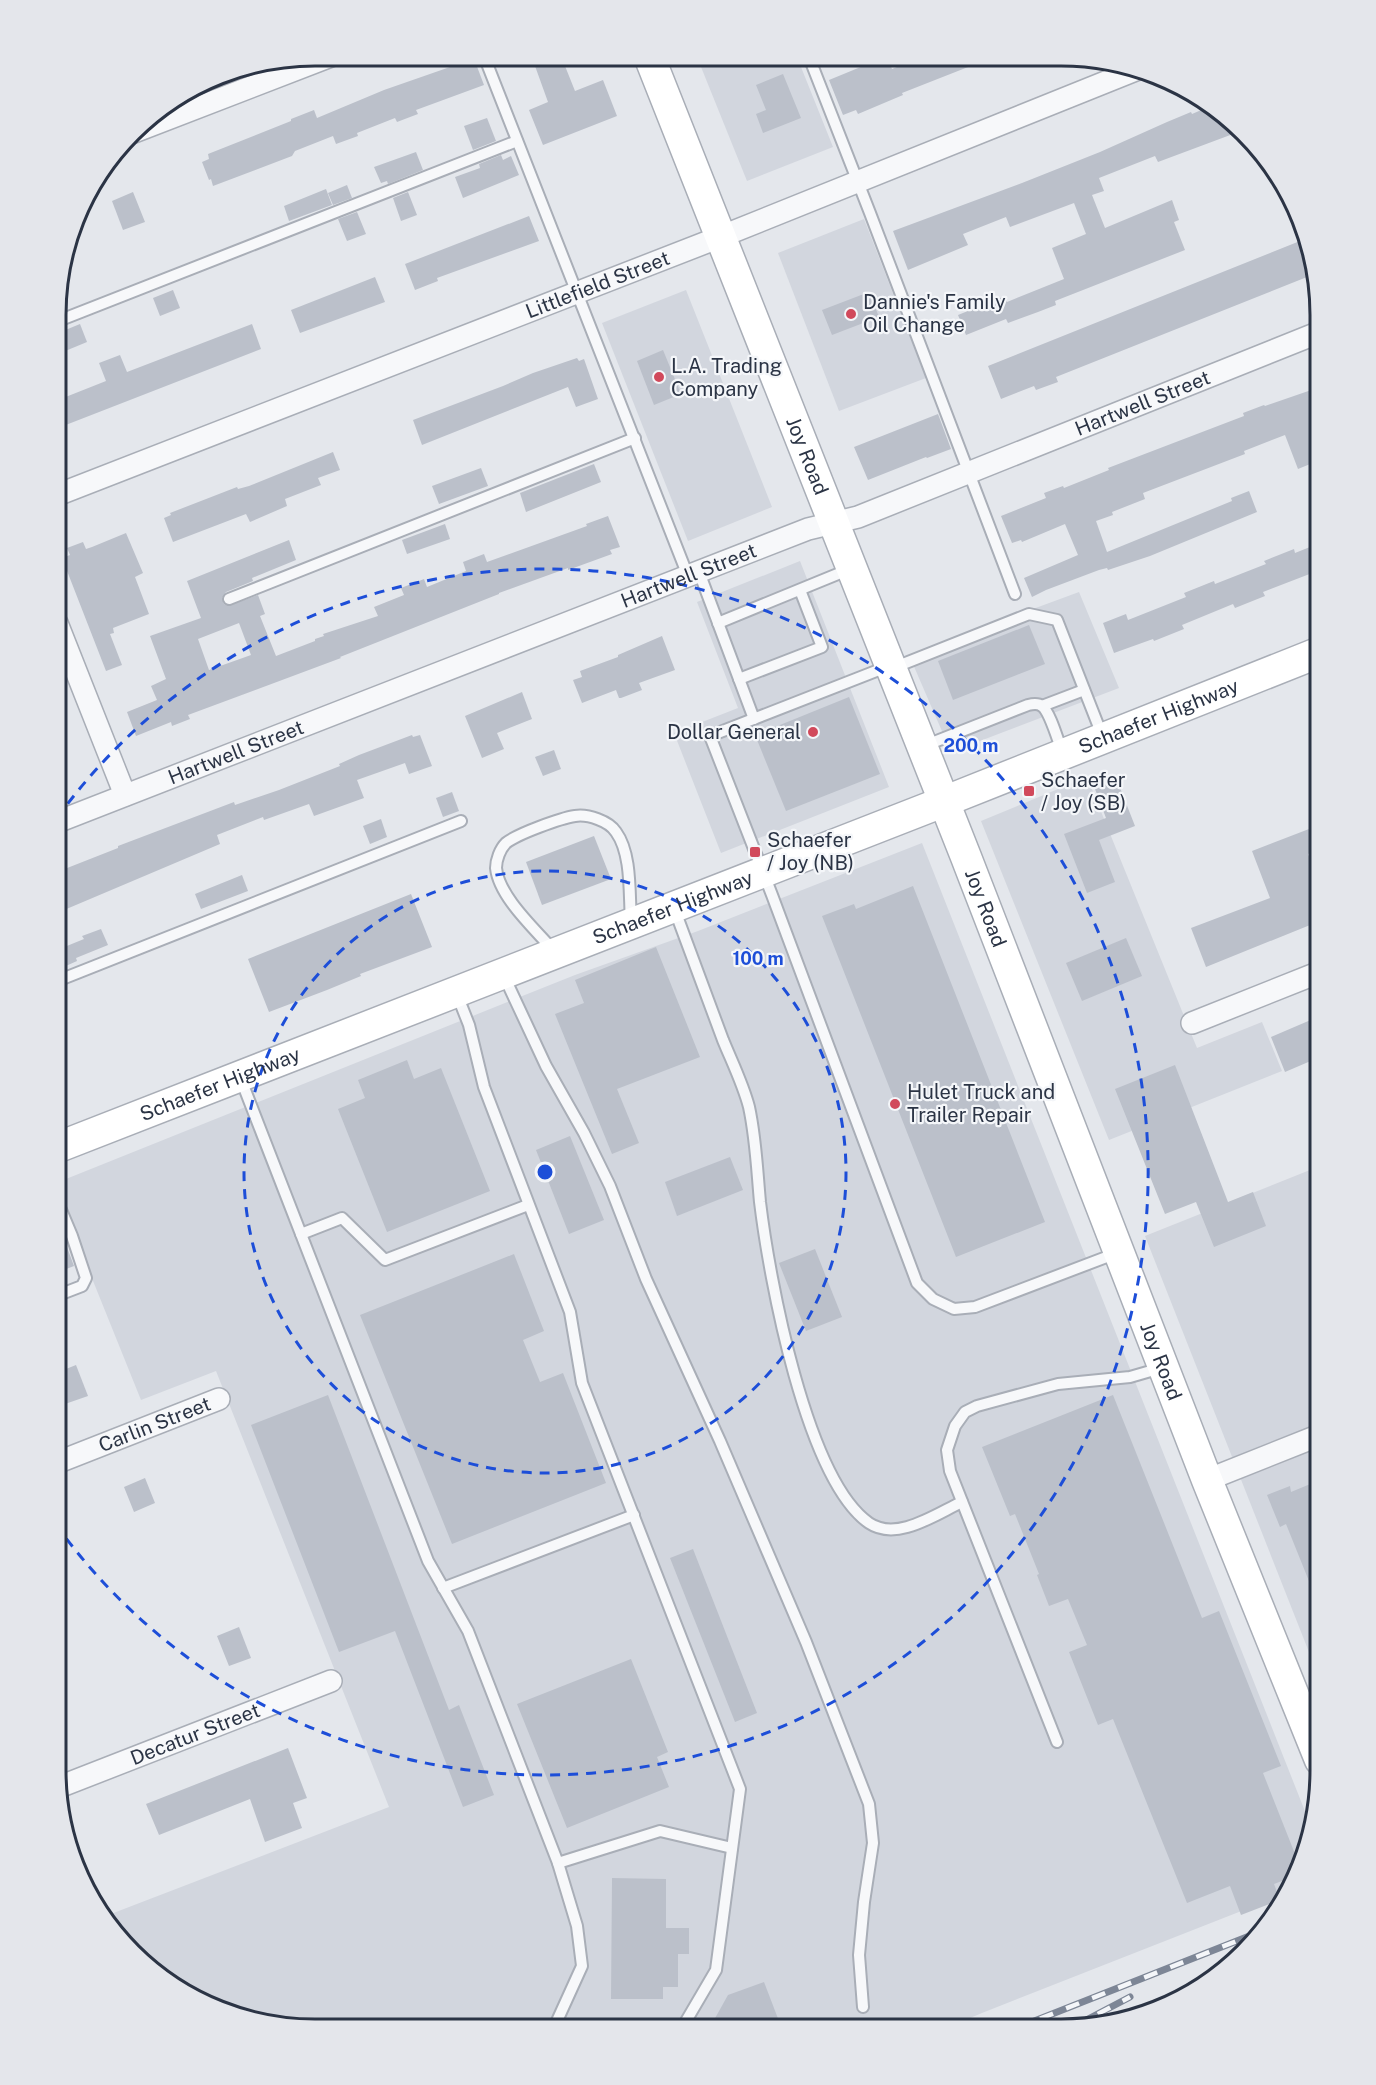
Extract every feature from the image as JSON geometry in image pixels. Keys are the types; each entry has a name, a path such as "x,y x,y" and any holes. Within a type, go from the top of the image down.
{"street":[{"name":"Joy Road","path":"653,66 1207,1480 1310,1735"},
{"path":"156,124 303,67"},
{"name":"Littlefield Street","path":"66,491 720,237 1126,74"},
{"name":"Hartwell Street","path":"66,818 808,529 858,517 1310,336"},
{"path":"66,645 125,795"},
{"name":"Schaefer Highway","path":"66,1144 674,908 1310,656"},
{"path":"1192,1023 1310,976"},
{"name":"Carlin Street","path":"66,1459 219,1399"},
{"path":"1207,1480 1310,1439"},
{"name":"Decatur Street","path":"67,1784 332,1681"}],"lane":[{"path":"487,66 635,438 693,574 718,623 754,719"},
{"path":"813,66 1015,594"},
{"path":"66,318 518,141"},
{"path":"230,599 635,438"},
{"path":"718,623 850,569"},
{"path":"739,679 822,647 800,590"},
{"path":"1104,739 1057,620 1029,614 710,736 764,872 916,1283 933,1299 954,1309 975,1307 1119,1252"},
{"path":"921,747 1028,705 1042,706 1084,690"},
{"path":"1042,706 1047,712 1064,754"},
{"path":"555,953 503,890 496,868 499,853 506,843 524,834 576,816 595,818 615,829 625,848 632,924"},
{"path":"66,977 461,821"},
{"path":"674,908 748,1105 755,1140 760,1203 774,1289 787,1348 805,1411 824,1458 840,1490 855,1511 870,1524 885,1529 913,1525 962,1502"},
{"path":"503,974 536,1046 610,1186 646,1278 720,1441 806,1642 869,1804 873,1843 859,1955 863,2007"},
{"path":"456,992 469,1025 484,1087 570,1312 582,1383 740,1789 716,1970 687,2019"},
{"path":"240,1077 428,1561 468,1631 558,1863 577,1926 582,1966 558,2019"},
{"path":"301,1234 342,1218 385,1260 528,1205"},
{"path":"66,1222 86,1278 82,1286 66,1292"},
{"path":"1057,1742 950,1471 947,1449 956,1426 965,1412 977,1406 1058,1384 1130,1377 1163,1367"},
{"path":"443,1588 634,1515"},
{"path":"558,1863 660,1831 732,1848"}],"shaded area":[{"path":"701,66 801,66 833,147 747,181"},
{"path":"864,219 926,378 839,411 778,253"},
{"path":"686,290 772,507 688,541 602,323"},
{"path":"800,561 889,787 721,853 674,733 738,708 697,602"},
{"path":"1079,592 1119,688 951,752 909,655"},
{"path":"1087,777 1197,1048 1262,1022 1282,1071 1109,1140 981,821"},
{"path":"922,843 1306,1814 1302,1835 1291,1865 1275,1898 968,2019 315,2019 282,2017 250,2011 220,2000 190,1986 163,1968 139,1946 112,1914 389,1807 216,1371 141,1400 66,1214 66,1179 575,975 698,931"},
{"path":"1310,1170 1310,1655 1145,1236"}],"building":[{"path":"477,66 484,85 416,110 418,114 397,122 395,118 336,144 333,136 295,151 292,156 213,186 211,179 209,180 202,162 209,159 208,154 314,110 317,118 384,90 450,67"},
{"path":"535,66 565,66 575,91 603,80 617,116 543,145 529,110 548,102"},
{"path":"863,66 891,66 892,69 899,66 971,66 902,93 903,95 858,114 856,110 843,115 829,80"},
{"path":"783,74 801,118 763,133 756,114 766,110 756,85"},
{"path":"1202,110 1232,134 1158,162 1155,156 1099,178 1104,191 1092,195 1105,228 1172,200 1179,220 1174,222 1185,250 1055,301 1056,305 1038,312 1008,323 1006,319 966,335 958,315 1005,296 1007,302 1064,279 1052,248 1086,234 1074,203 1010,227 1006,217 963,234 968,245 908,270 893,231 1022,183 1191,112 1192,114"},
{"path":"487,118 496,141 473,150 464,126"},
{"path":"416,152 423,170 388,184 387,181 381,183 374,167"},
{"path":"501,155 503,160 511,156 519,175 463,198 455,177 480,168 479,164"},
{"path":"347,185 352,198 333,205 328,193"},
{"path":"326,189 332,205 289,221 284,206"},
{"path":"133,192 145,222 123,230 112,201"},
{"path":"408,192 417,215 401,221 393,198"},
{"path":"357,212 366,234 347,241 338,219"},
{"path":"529,216 539,241 437,278 438,281 415,290 405,264"},
{"path":"1299,241 1307,277 1056,377 1058,382 1036,390 1034,386 1001,399 988,366"},
{"path":"375,277 385,302 300,333 291,310"},
{"path":"173,290 180,308 160,316 153,298"},
{"path":"869,292 879,317 832,335 822,310"},
{"path":"80,324 87,342 66,351 66,330"},
{"path":"252,324 261,349 66,425 66,397 106,381 99,363 120,355 127,372"},
{"path":"663,350 681,394 654,405 637,361"},
{"path":"577,358 579,361 584,359 598,399 576,407 568,387 422,445 413,420"},
{"path":"1310,390 1310,464 1298,469 1285,435 1244,451 1245,454 1143,493 1145,499 1096,521 1107,552 1232,501 1231,498 1249,491 1257,512 1150,556 1108,570 1107,568 1099,570 1032,597 1024,578 1078,555 1065,524 1022,542 1021,540 1012,543 1001,516 1046,498 1044,493 1063,486 1064,488 1109,470 1108,468"},
{"path":"938,414 951,449 868,480 854,447"},
{"path":"333,452 340,470 318,478 321,485 285,499 287,506 250,522 246,514 173,542 164,518 171,515 170,513 237,487 238,489 249,486"},
{"path":"594,464 601,482 526,512 520,493"},
{"path":"481,468 488,486 439,504 432,486"},
{"path":"608,516 620,547 610,550 612,554 499,593 341,658 188,715 190,719 172,726 171,722 136,736 127,712 157,700 151,686 166,679 150,636 201,618 187,581 289,540 296,560 252,578 253,581 226,592 222,598 224,604 228,606 258,595 265,614 260,616 276,656 315,641 324,636 323,634 378,616 374,607 404,595 401,588 424,579 427,587 466,571 463,562 484,554 487,562 587,526 586,524","holes":["239,623 251,655 209,670 198,639"]},
{"path":"445,524 450,539 407,554 402,540"},
{"path":"126,533 143,573 135,577 149,614 113,628 114,633 110,634 122,665 106,671 66,568 66,556 70,555 67,548 83,542 86,549"},
{"path":"1310,547 1310,574 1263,592 1265,596 1235,608 1233,604 1182,625 1184,629 1114,653 1103,623 1126,614 1128,620 1186,597 1184,593 1214,581 1215,584 1266,564 1264,561 1294,549 1295,553"},
{"path":"1029,625 1045,664 953,700 938,661"},
{"path":"662,636 675,670 639,683 642,690 621,698 616,690 582,703 573,680 582,677 580,671 618,657 618,655"},
{"path":"522,692 532,719 497,733 504,749 482,758 465,716"},
{"path":"849,697 880,774 786,811 755,735"},
{"path":"412,735 413,737 420,735 432,766 409,774 405,763 357,780 364,798 314,816 309,804 264,820 263,817 217,835 220,844 66,909 66,868 234,802 235,805 279,790 340,766 339,764"},
{"path":"554,750 561,769 543,776 535,757"},
{"path":"1117,780 1135,826 1099,840 1115,882 1087,893 1064,834 1106,818 1095,789"},
{"path":"452,792 459,811 443,817 436,798"},
{"path":"381,819 387,837 370,844 363,826"},
{"path":"1309,829 1310,925 1206,967 1191,928 1270,898 1252,851"},
{"path":"594,836 611,879 542,905 526,862"},
{"path":"242,875 248,891 201,909 195,894"},
{"path":"913,886 1045,1222 956,1257 822,916 854,904 856,909"},
{"path":"411,894 432,947 269,1012 248,959"},
{"path":"101,929 108,945 76,958 77,961 66,966 66,946 84,939 82,936"},
{"path":"1126,938 1142,976 1082,1001 1066,963"},
{"path":"656,947 700,1057 617,1089 639,1143 612,1154 555,1014 584,1003 575,980"},
{"path":"1310,1020 1310,1061 1285,1072 1271,1037"},
{"path":"407,1060 414,1079 441,1068 490,1191 387,1232 338,1109 365,1098 358,1080"},
{"path":"1175,1065 1228,1202 1253,1192 1266,1226 1214,1247 1196,1202 1165,1214 1115,1089"},
{"path":"570,1136 604,1220 569,1234 536,1150"},
{"path":"730,1157 743,1190 677,1216 665,1182"},
{"path":"66,1245 74,1266 66,1269"},
{"path":"815,1249 842,1317 806,1331 779,1263"},
{"path":"514,1254 544,1331 523,1340 540,1382 563,1373 606,1483 452,1544 360,1315"},
{"path":"76,1365 88,1396 66,1404 66,1369"},
{"path":"328,1395 449,1710 459,1705 494,1795 463,1807 395,1631 339,1652 251,1425"},
{"path":"1113,1395 1202,1618 1219,1611 1281,1766 1263,1773 1295,1854 1284,1880 1274,1884 1278,1894 1271,1903 1241,1915 1230,1886 1187,1903 1113,1719 1098,1725 1069,1652 1087,1645 1068,1599 1049,1606 1015,1514 1010,1516 982,1447"},
{"path":"145,1478 155,1503 134,1512 124,1487"},
{"path":"1310,1484 1310,1584 1286,1524 1280,1527 1267,1495 1290,1486 1291,1492"},
{"path":"693,1549 757,1713 735,1722 670,1558"},
{"path":"239,1627 251,1658 229,1666 217,1636"},
{"path":"631,1659 668,1752 657,1757 669,1787 567,1828 517,1704"},
{"path":"288,1748 307,1798 293,1803 302,1828 265,1842 250,1799 159,1835 146,1804"},
{"path":"612,1878 666,1879 666,1928 689,1928 689,1954 678,1954 678,1987 663,1987 663,1999 611,1999"},
{"path":"764,1982 778,2019 715,2019 728,1995"}],"railway":[{"path":"1039,2019 1244,1938"},
{"path":"1092,2017 1130,1997"}],"place":[{"name":"Dannie's Family Oil Change","path":"851,314"},
{"name":"L.A. Trading Company","path":"659,377"},
{"name":"Dollar General","path":"813,732"},
{"name":"Schaefer / Joy (SB)","path":"1029,791"},
{"name":"Schaefer / Joy (NB)","path":"755,852"},
{"name":"Hulet Truck and Trailer Repair","path":"895,1104"}]}
